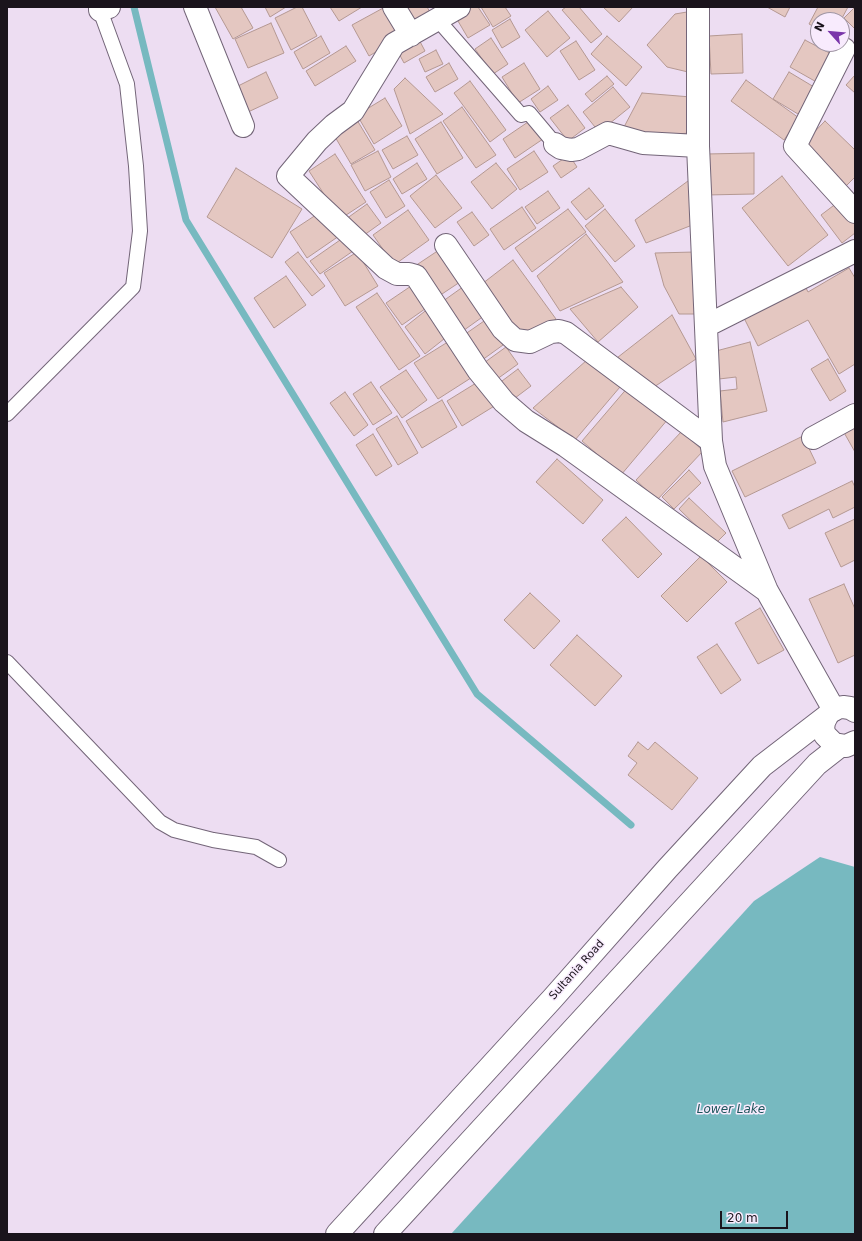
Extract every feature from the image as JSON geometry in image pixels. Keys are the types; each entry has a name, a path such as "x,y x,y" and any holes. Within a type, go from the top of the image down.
{"street":[{"path":"195,7 243,126"},
{"path":"394,7 411,35"},
{"path":"460,7 394,44 353,111 317,140 288,176 386,268 397,274 409,274 416,276 478,370 504,402 526,421 566,446 767,591"},
{"path":"698,7 698,146 711,441 715,466 767,591 844,710 824,722 825,735 834,744 847,744"},
{"path":"842,52 794,146 855,212"},
{"path":"556,144 561,148 571,150 578,149 608,133 643,143 698,146"},
{"path":"446,245 503,330 515,340 530,342 551,332 559,331 566,333 711,441"},
{"path":"706,326 855,251"},
{"path":"813,438 855,415"},
{"name":"Sultania Road","path":"337,1234 553,998 667,869 762,766 844,710"},
{"path":"385,1234 817,764 847,744"}],"lane":[{"path":"7,414 133,287 140,231 136,166 127,84 103,8"},
{"path":"438,20 521,115 529,113 556,144"},
{"path":"7,662 160,822 174,830 213,840 256,847 279,860"}],"water":[{"name":"Lower Lake","path":"820,857 855,867 855,1234 451,1234 754,901"}],"building":[{"path":"215,7 241,7 253,28 233,39"},
{"path":"265,7 286,7 270,17"},
{"path":"297,7 302,7 317,36 291,50 275,18"},
{"path":"330,7 362,7 339,21"},
{"path":"385,7 403,36 369,56 352,25"},
{"path":"403,7 427,7 433,17 415,28"},
{"path":"470,7 478,7 490,25 468,38 455,16"},
{"path":"481,7 505,7 511,16 493,27"},
{"path":"566,7 579,7 602,34 591,43 562,10"},
{"path":"603,7 633,7 619,22"},
{"path":"767,7 790,7 785,17"},
{"path":"818,7 848,7 845,12 815,12"},
{"path":"855,7 855,29 850,24 850,12"},
{"path":"548,11 570,38 547,57 525,30"},
{"path":"693,11 688,72 667,67 647,45 675,14"},
{"path":"510,19 520,37 502,48 492,30"},
{"path":"271,23 284,53 248,68 235,39"},
{"path":"416,34 425,51 404,63 395,46"},
{"path":"742,34 743,73 711,74 709,36"},
{"path":"321,36 330,53 303,69 294,52"},
{"path":"607,36 642,67 626,86 591,54"},
{"path":"491,38 508,64 493,74 475,49"},
{"path":"805,40 810,43 810,52 828,52 835,56 820,84 790,67"},
{"path":"576,41 595,70 579,80 560,51"},
{"path":"346,46 356,61 315,86 306,71"},
{"path":"436,50 443,64 425,72 419,59"},
{"path":"449,63 458,79 435,92 426,77"},
{"path":"524,63 540,89 518,103 502,77"},
{"path":"266,72 278,98 248,112 236,87"},
{"path":"789,72 819,90 803,117 773,99"},
{"path":"855,75 855,93 846,85"},
{"path":"607,76 614,84 592,102 585,94"},
{"path":"405,78 443,114 410,134 394,89"},
{"path":"746,80 799,118 784,140 731,101"},
{"path":"470,81 506,130 490,142 454,93"},
{"path":"548,86 558,100 540,112 531,99"},
{"path":"613,87 630,107 599,132 583,112"},
{"path":"642,93 691,97 690,133 648,136 624,127"},
{"path":"385,98 402,126 374,144 357,115"},
{"path":"568,105 585,128 568,141 550,118"},
{"path":"462,107 496,155 476,168 443,121"},
{"path":"354,115 375,150 351,164 331,130"},
{"path":"531,120 543,139 515,158 503,139"},
{"path":"825,121 855,150 855,177 843,189 800,147"},
{"path":"441,122 463,158 437,174 415,139"},
{"path":"407,136 418,155 393,169 382,150"},
{"path":"378,151 391,177 365,191 351,165"},
{"path":"534,151 548,172 520,190 507,169"},
{"path":"754,153 754,194 706,195 706,154"},
{"path":"335,154 366,202 340,219 309,171"},
{"path":"569,155 577,167 561,178 553,166"},
{"path":"417,163 427,179 402,194 393,179"},
{"path":"496,163 517,189 492,209 471,182"},
{"path":"236,168 302,209 272,258 207,217"},
{"path":"436,175 462,208 435,228 410,196"},
{"path":"782,176 828,235 788,266 742,208"},
{"path":"692,178 695,224 646,243 635,220"},
{"path":"389,180 405,206 386,218 370,192"},
{"path":"589,188 604,206 586,220 571,202"},
{"path":"548,191 560,208 537,224 525,207"},
{"path":"841,200 855,219 855,233 842,243 821,215"},
{"path":"367,204 381,223 360,238 346,219"},
{"path":"522,207 536,228 504,250 490,229"},
{"path":"568,209 586,232 532,272 515,248"},
{"path":"605,209 635,246 615,262 585,226"},
{"path":"408,210 429,240 394,265 373,235"},
{"path":"322,211 339,236 307,258 290,232"},
{"path":"472,212 489,235 474,246 457,222"},
{"path":"586,234 623,282 560,311 537,276"},
{"path":"343,238 353,251 320,274 310,261"},
{"path":"442,248 463,280 436,298 415,266"},
{"path":"298,252 325,286 312,296 285,262"},
{"path":"357,252 378,286 345,306 324,273"},
{"path":"695,252 695,314 679,314 664,286 655,253"},
{"path":"513,260 556,319 533,337 513,332 478,287"},
{"path":"849,268 855,278 855,364 839,374 808,320 758,346 744,318 805,286 808,292"},
{"path":"286,276 306,305 274,328 254,298"},
{"path":"417,282 432,304 402,325 386,303"},
{"path":"467,284 488,313 460,333 439,304"},
{"path":"621,287 638,307 598,342 570,309"},
{"path":"377,293 420,356 399,370 356,307"},
{"path":"429,308 449,335 425,354 405,327"},
{"path":"672,315 696,359 651,389 613,361"},
{"path":"487,319 503,345 478,363 461,337"},
{"path":"451,340 474,376 438,399 414,363"},
{"path":"750,342 767,411 723,422 720,391 737,389 736,377 719,379 716,351"},
{"path":"506,347 518,364 493,382 481,365"},
{"path":"828,359 846,391 830,401 811,369"},
{"path":"587,360 620,387 575,440 533,408"},
{"path":"518,369 531,386 511,401 498,384"},
{"path":"406,370 427,400 402,418 380,387"},
{"path":"481,380 496,405 462,426 447,401"},
{"path":"371,382 392,413 373,425 353,394"},
{"path":"629,386 668,419 621,475 582,441"},
{"path":"345,392 368,425 354,436 330,403"},
{"path":"442,400 457,427 422,448 406,421"},
{"path":"397,416 418,453 398,465 376,429"},
{"path":"855,422 855,452 842,429"},
{"path":"682,431 703,451 657,500 636,480"},
{"path":"373,434 392,466 376,476 356,445"},
{"path":"803,436 816,463 745,497 732,471"},
{"path":"557,459 603,500 583,524 536,482"},
{"path":"689,470 701,483 674,509 662,497"},
{"path":"852,481 855,487 855,507 833,518 829,509 789,529 782,515"},
{"path":"689,498 726,533 715,544 679,509"},
{"path":"626,517 662,554 638,578 602,540"},
{"path":"855,519 855,560 841,567 825,533"},
{"path":"701,556 727,582 687,622 661,596"},
{"path":"844,584 855,609 855,655 838,663 809,599"},
{"path":"530,593 560,621 534,649 504,620"},
{"path":"760,608 784,650 758,664 735,623"},
{"path":"577,635 622,676 595,706 550,665"},
{"path":"717,644 741,680 721,694 697,657"},
{"path":"638,742 648,750 655,742 698,778 672,810 628,775 637,763 628,756"}],"waterway":[{"path":"134,7 186,220 477,694 631,825"}]}
